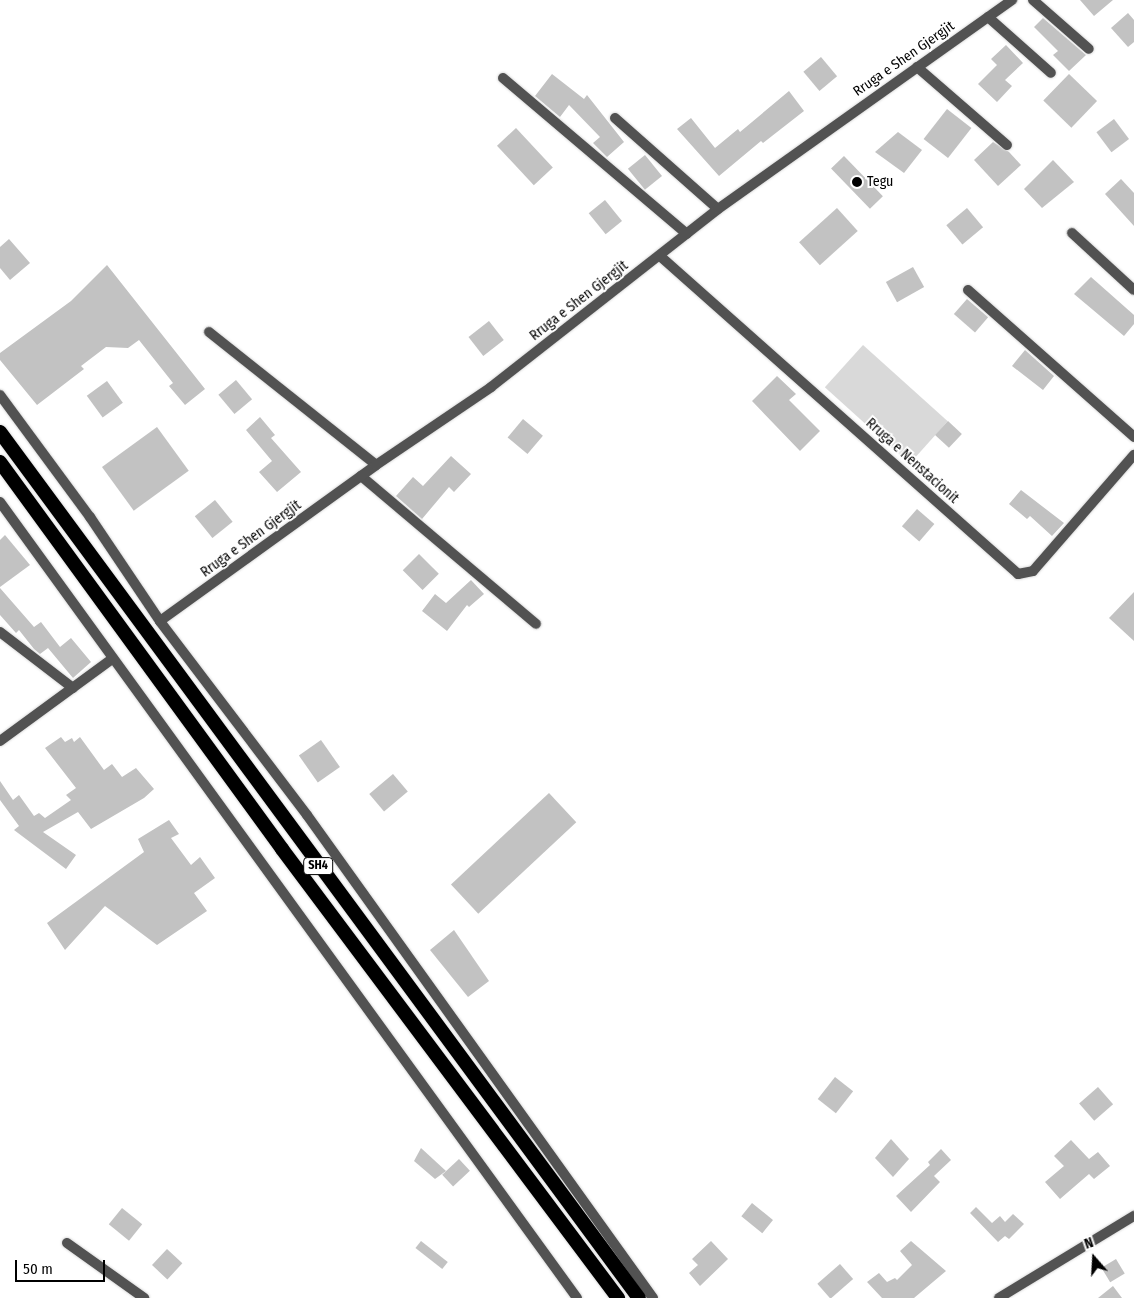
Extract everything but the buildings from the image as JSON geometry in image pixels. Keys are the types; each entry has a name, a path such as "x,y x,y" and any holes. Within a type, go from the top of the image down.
{"highway":[{"name":"SH4","path":"0,432 640,1298"},
{"name":"SH4","path":"0,462 282,850 618,1298"},
{"path":"637,1276 637,1285 647,1298"}],"street":[{"name":"Rruga e Shen Gjergjit","path":"160,622 376,465 491,387 718,210 1012,0"},
{"path":"1033,0 1089,49"},
{"path":"988,18 1051,73"},
{"path":"918,68 1007,145"},
{"path":"503,78 687,234"},
{"path":"615,118 718,210"},
{"path":"1072,233 1134,290"},
{"name":"Rruga e Nenstacionit","path":"660,256 1018,574 1033,571 1134,455"},
{"path":"968,290 1134,437"},
{"path":"209,332 376,465"},
{"path":"0,395 160,622 307,816 653,1298"},
{"path":"361,476 536,624"},
{"path":"0,502 112,660 240,830 577,1298"},
{"path":"0,632 73,688"},
{"path":"0,742 112,660"},
{"path":"999,1298 1134,1216"},
{"path":"67,1243 144,1298"}],"shaded area":[{"path":"863,345 948,421 910,464 825,387"}],"place":[{"name":"Tegu","path":"857,182"}]}
